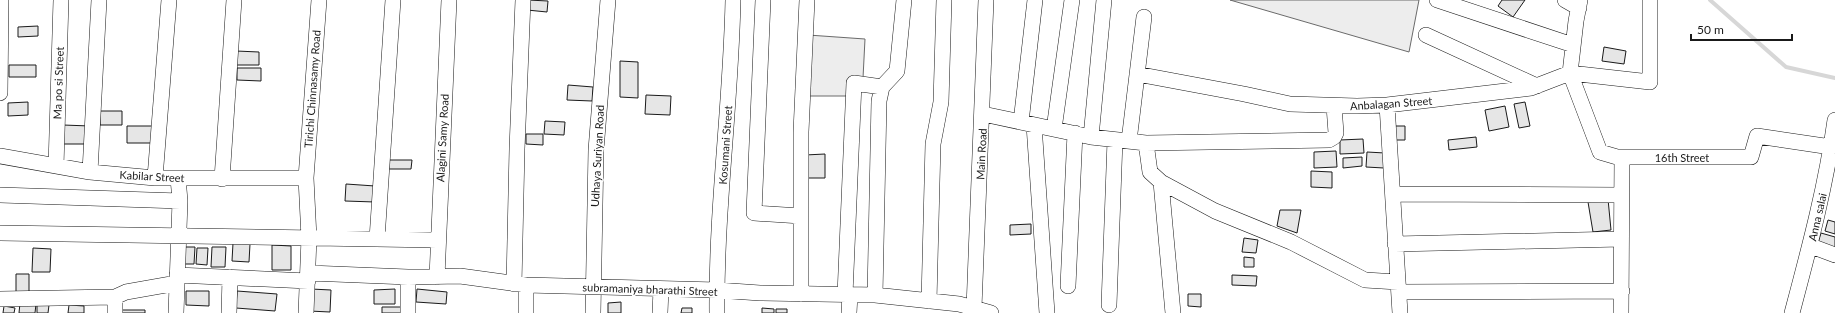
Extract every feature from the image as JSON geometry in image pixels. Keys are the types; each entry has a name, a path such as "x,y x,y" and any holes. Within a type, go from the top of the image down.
{"street":[{"path":"0,93 1,0"},
{"name":"Ma po si Street","path":"56,166 61,0"},
{"path":"90,172 99,0"},
{"path":"155,178 169,0"},
{"path":"222,179 234,0"},
{"name":"Tirichi Chinnasamy Road","path":"306,313 309,238 306,178 318,0"},
{"path":"377,239 393,0"},
{"name":"Alagini Samy Road","path":"436,277 449,0"},
{"path":"523,0 517,149 520,284 526,313"},
{"name":"Udhaya Suriyan Road","path":"593,313 592,287 596,150 608,0"},
{"name":"Kosumani Street","path":"717,313 716,290 722,172 732,56 732,0"},
{"path":"764,0 754,212 801,216"},
{"path":"801,294 801,132 807,0"},
{"path":"875,295 879,101 882,87 897,71 904,0"},
{"path":"929,301 933,144 941,102 944,0"},
{"name":"Main Road","path":"974,308 986,0"},
{"path":"1034,0 1028,124 1047,313"},
{"path":"1054,129 1072,0"},
{"path":"1091,137 1104,0"},
{"path":"1437,0 1573,45"},
{"path":"1565,0 1580,4 1570,73 1650,82 1650,0"},
{"path":"1109,305 1122,140 1137,74 1144,17"},
{"path":"1426,35 1537,86"},
{"name":"Anbalagan Street","path":"1137,74 1290,104 1334,106 1387,105 1531,88 1570,73"},
{"name":"16th Street","path":"1570,73 1600,152 1622,157 1751,157 1757,136 1833,141"},
{"path":"850,313 848,295 854,83 882,87"},
{"path":"1387,105 1400,313"},
{"path":"982,114 1091,137 1146,143 1329,140 1334,137 1336,133 1334,106"},
{"name":"Anna salai","path":"1792,313 1810,246 1830,182 1835,120"},
{"path":"1068,286 1075,133"},
{"path":"1146,143 1150,172 1162,182 1215,210 1291,242 1365,280 1399,287 1622,291"},
{"name":"Kabilar Street","path":"0,156 90,172 155,178 306,178"},
{"path":"1621,313 1622,157"},
{"path":"176,313 180,201 178,178"},
{"path":"1162,182 1173,313"},
{"path":"1393,194 1621,195"},
{"path":"0,195 180,201"},
{"path":"0,232 437,240"},
{"path":"1395,244 1621,239"},
{"path":"1810,246 1835,255"},
{"name":"subramaniya bharathi Street","path":"0,299 115,297 126,292 177,279 230,277 408,278 460,276 520,284 801,294 875,295 959,304 991,313"},
{"path":"229,313 230,277"},
{"path":"408,278 408,313"},
{"path":"660,289 660,313"},
{"path":"115,297 115,313"}],"shaded area":[{"path":"1230,0 1419,0 1409,52"},
{"path":"808,35 865,39 863,78 849,96 807,96"}],"building":[{"path":"528,0 548,1 547,12 527,10"},
{"path":"1502,0 1525,0 1513,17 1498,6"},
{"path":"38,26 38,36 18,37 18,27"},
{"path":"1604,47 1626,51 1624,64 1602,61"},
{"path":"236,51 259,52 259,65 235,65"},
{"path":"620,61 638,62 638,98 620,97"},
{"path":"9,65 36,65 36,77 9,77"},
{"path":"237,68 261,68 261,81 237,80"},
{"path":"568,85 593,87 592,101 567,100"},
{"path":"646,95 671,96 670,115 645,114"},
{"path":"28,102 28,115 8,116 8,103"},
{"path":"1525,102 1530,126 1519,128 1514,104"},
{"path":"1505,106 1509,127 1489,131 1485,110"},
{"path":"100,111 122,111 122,125 100,125"},
{"path":"545,121 565,122 564,135 544,134"},
{"path":"63,125 90,126 90,144 63,144"},
{"path":"127,126 154,126 154,143 127,143"},
{"path":"1392,126 1405,126 1405,140 1391,140"},
{"path":"526,134 543,134 543,145 526,144"},
{"path":"1476,137 1477,147 1449,150 1448,140"},
{"path":"1363,139 1364,153 1340,154 1340,140"},
{"path":"1336,151 1337,167 1314,168 1314,152"},
{"path":"1367,152 1385,153 1384,168 1366,167"},
{"path":"825,154 825,178 805,178 805,155"},
{"path":"1362,157 1362,166 1343,168 1343,158"},
{"path":"389,160 412,160 411,169 389,169"},
{"path":"1311,171 1332,172 1332,188 1311,187"},
{"path":"346,184 375,186 375,202 345,201"},
{"path":"1608,199 1611,230 1593,232 1588,202"},
{"path":"1280,210 1301,210 1297,233 1277,226"},
{"path":"1828,220 1835,222 1835,234 1825,231"},
{"path":"1031,224 1031,234 1010,235 1010,225"},
{"path":"1821,233 1835,237 1835,248 1818,243"},
{"path":"1244,238 1258,240 1256,253 1242,252"},
{"path":"233,243 250,244 249,262 232,261"},
{"path":"272,245 291,246 291,270 272,270"},
{"path":"182,247 195,247 194,264 182,264"},
{"path":"212,247 226,247 225,267 211,267"},
{"path":"33,248 51,249 50,272 32,272"},
{"path":"197,248 208,248 207,265 196,264"},
{"path":"1244,257 1254,258 1254,267 1244,267"},
{"path":"16,274 29,274 29,295 16,295"},
{"path":"1232,275 1257,276 1256,286 1232,285"},
{"path":"311,289 331,290 330,312 309,311"},
{"path":"395,289 395,304 374,304 374,290"},
{"path":"417,289 447,292 446,304 416,302"},
{"path":"186,291 209,291 209,306 186,305"},
{"path":"237,291 277,294 275,311 236,308"},
{"path":"1188,294 1201,294 1201,307 1188,306"},
{"path":"621,302 621,313 608,313 608,303"},
{"path":"20,303 36,304 35,313 19,313"},
{"path":"37,304 49,305 48,313 37,313"},
{"path":"69,305 84,306 84,313 68,313"},
{"path":"4,306 15,308 14,313 3,313"},
{"path":"382,307 402,307 402,313 382,313"},
{"path":"682,308 692,308 692,313 681,313"},
{"path":"762,308 774,309 774,313 762,313"},
{"path":"776,309 787,309 787,313 776,313"},
{"path":"122,310 145,310 145,313 122,313"}],"waterway":[{"path":"1710,0 1786,67 1835,78"}]}
